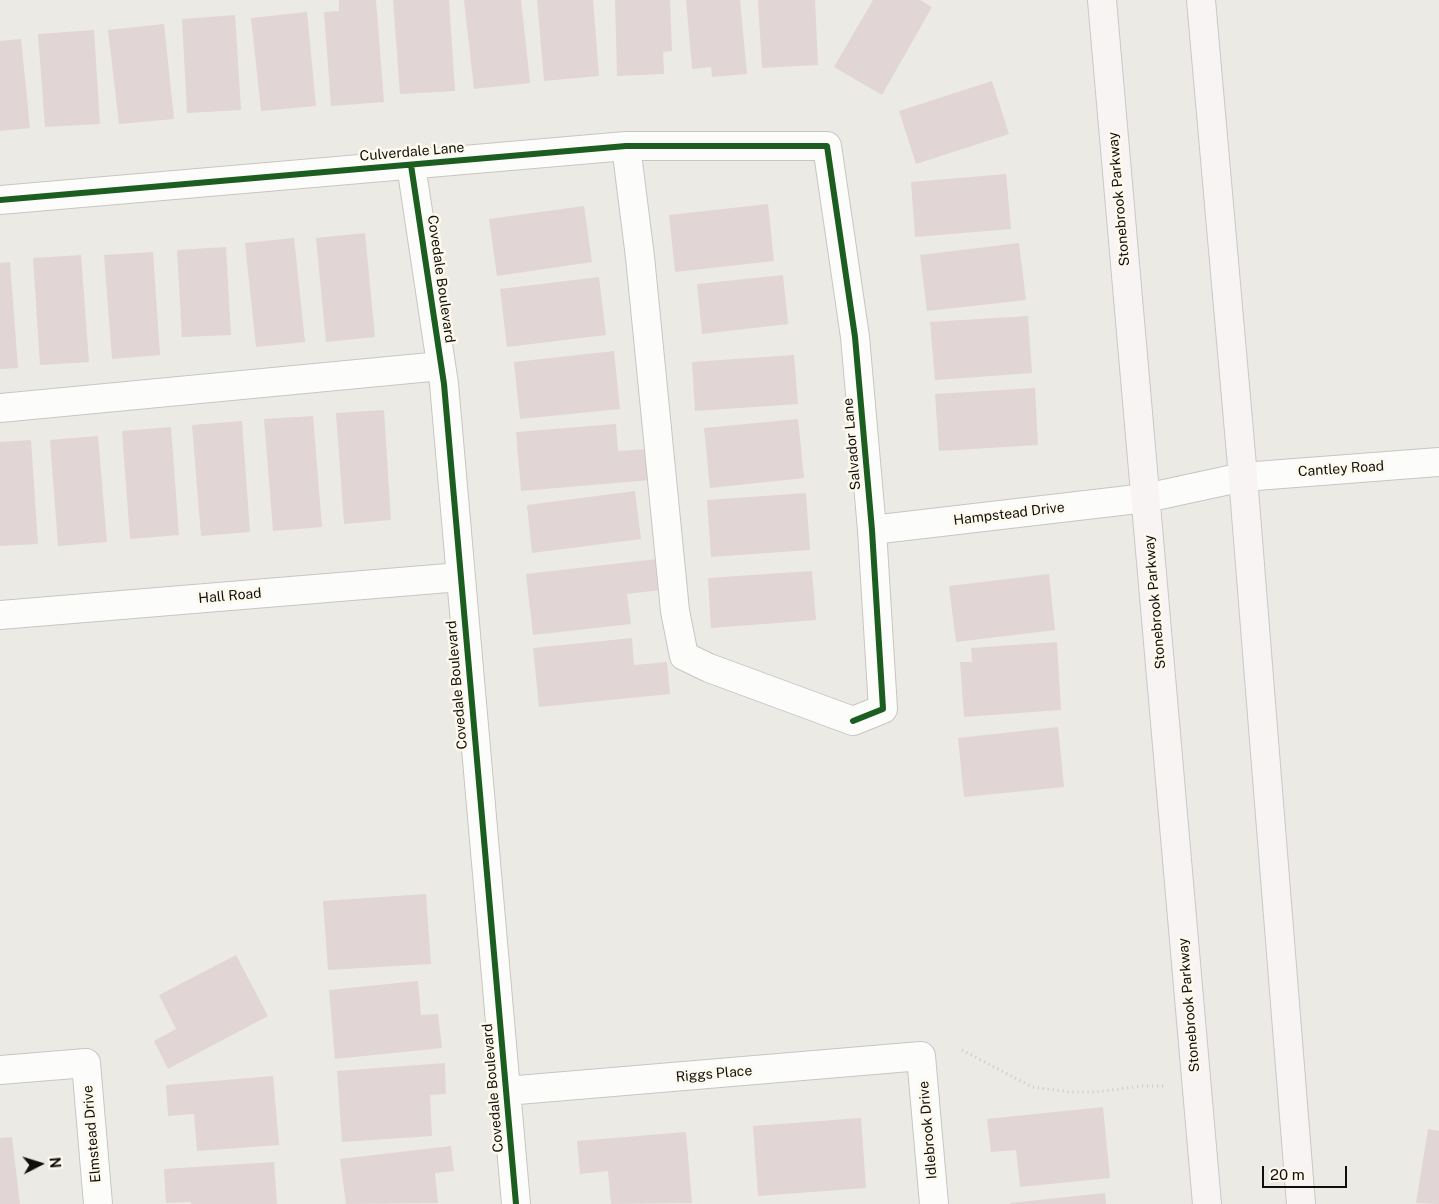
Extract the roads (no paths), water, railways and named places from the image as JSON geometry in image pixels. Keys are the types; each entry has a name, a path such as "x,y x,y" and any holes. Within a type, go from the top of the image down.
{"main road":[{"name":"Stonebrook Parkway","path":"1102,0 1206,1204"},
{"path":"1201,0 1243,477 1301,1204"}],"street":[{"name":"Culverdale Lane","path":"0,200 626,146 827,146"},
{"name":"Salvador Lane","path":"626,146 640,257 675,611 684,656 709,668 853,721 883,709 872,530 852,311 827,146"},
{"name":"Covedale Boulevard","path":"411,165 441,366 473,731 489,884 516,1204"},
{"path":"0,408 441,366"},
{"name":"Cantley Road","path":"1146,498 1243,477 1439,462"},
{"name":"Hampstead Drive","path":"872,530 1146,498"},
{"name":"Hall Road","path":"0,615 460,577"},
{"name":"Riggs Place","path":"506,1091 922,1056"},
{"name":"Idlebrook Drive","path":"922,1056 934,1204"},
{"name":"Elmstead Drive","path":"0,1070 86,1063 98,1204"}]}
